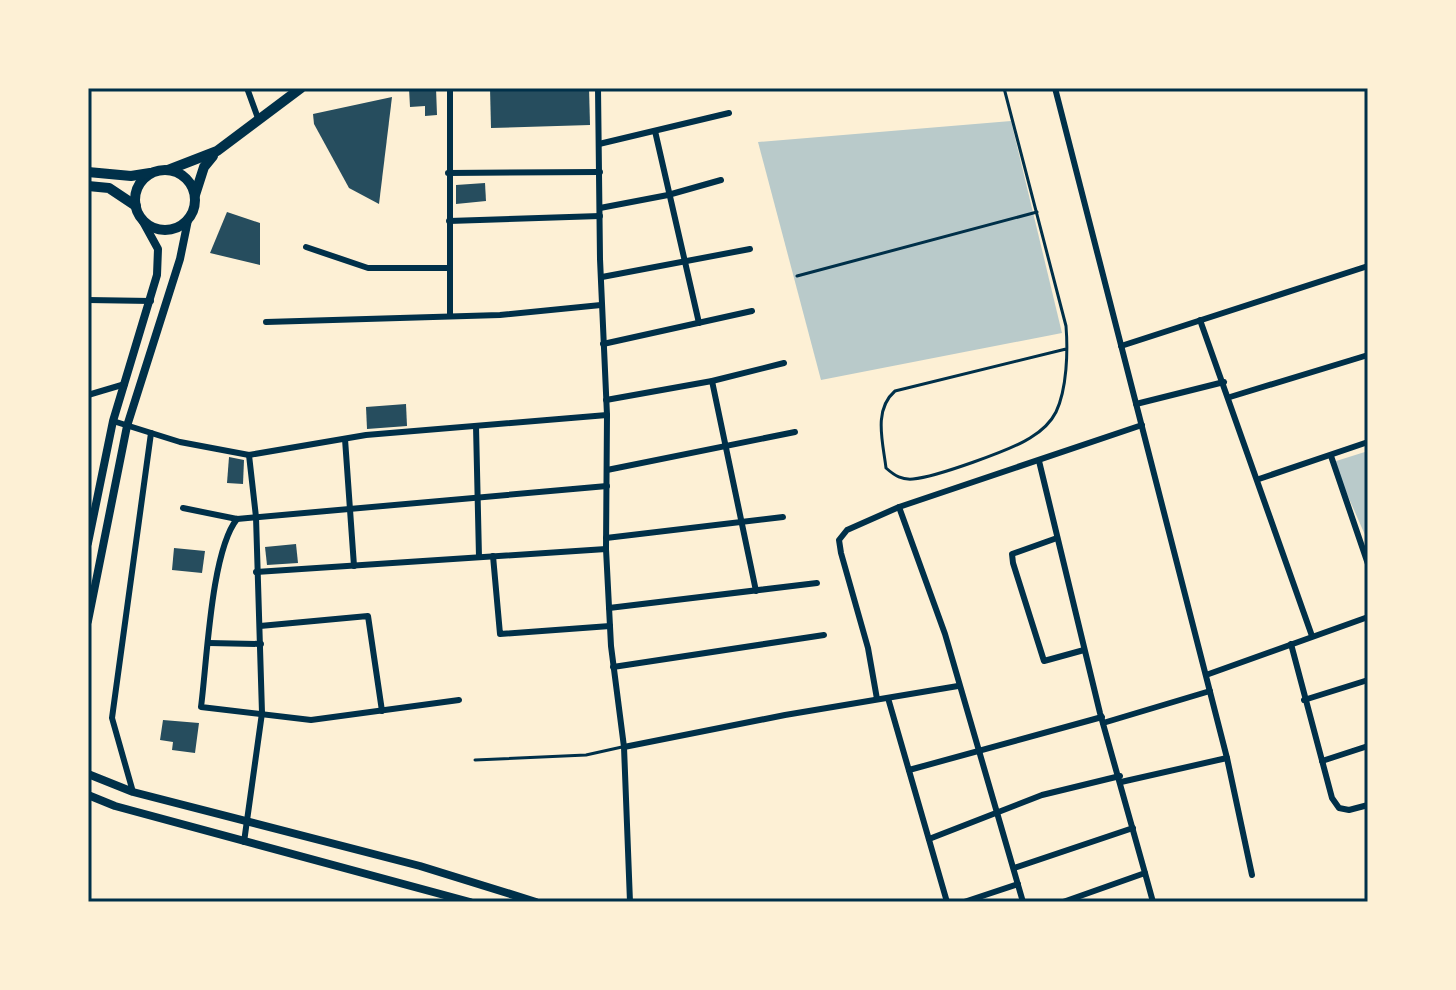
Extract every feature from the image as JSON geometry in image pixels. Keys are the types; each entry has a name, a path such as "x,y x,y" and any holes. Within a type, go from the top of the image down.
{"main road":[{"path":"88,172 131,176 198,161 217,151 301,88"},
{"path":"153,173 136,192 136,206 141,218 151,227 164,230 177,228 188,220 195,208 195,195 204,167 217,151"},
{"path":"166,170 190,182 195,195"},
{"path":"88,186 109,188 136,206"}],"street":[{"path":"247,88 259,121"},
{"path":"450,88 450,316"},
{"path":"598,88 601,305 607,415 606,549 613,667 624,747 630,902"},
{"path":"1055,88 1227,758 1252,875"},
{"path":"599,144 729,113"},
{"path":"655,131 699,323"},
{"path":"448,173 600,172"},
{"path":"449,221 600,212 721,180"},
{"path":"88,543 113,421 151,301 158,249 141,218"},
{"path":"88,621 127,426 177,271 188,220"},
{"path":"306,247 368,268 449,268"},
{"path":"602,277 750,249"},
{"path":"1121,346 1368,266"},
{"path":"88,300 151,301"},
{"path":"266,322 500,315 601,305"},
{"path":"603,344 752,311"},
{"path":"1200,320 1230,397 1312,636"},
{"path":"1230,397 1368,355"},
{"path":"606,400 712,381 784,363"},
{"path":"712,381 756,591"},
{"path":"1136,404 1224,382"},
{"path":"88,395 125,384"},
{"path":"113,421 151,433 249,455 345,439 607,415"},
{"path":"877,699 868,648 839,540 847,530 899,507 1142,425"},
{"path":"476,426 479,557"},
{"path":"607,470 795,432"},
{"path":"133,792 112,718 151,433"},
{"path":"345,439 354,566"},
{"path":"1259,479 1368,442"},
{"path":"244,842 262,713 256,517 249,455"},
{"path":"1331,456 1368,564"},
{"path":"1039,461 1102,720 1153,902"},
{"path":"183,508 237,519 607,486"},
{"path":"899,507 945,634 1023,902"},
{"path":"606,538 783,517"},
{"path":"237,519 228,530 220,564 201,707 302,720 459,700"},
{"path":"1057,538 1019,550 1012,554 1013,563 1044,661 1084,650"},
{"path":"256,572 606,549"},
{"path":"493,556 500,634 610,626"},
{"path":"609,608 817,583"},
{"path":"260,626 368,616 382,711"},
{"path":"1206,675 1368,617"},
{"path":"613,667 824,635"},
{"path":"209,643 261,644"},
{"path":"1291,644 1332,798 1339,808 1349,810 1368,805"},
{"path":"1304,700 1368,680"},
{"path":"624,747 958,686"},
{"path":"909,770 1210,691"},
{"path":"888,698 947,902"},
{"path":"1322,761 1368,746"},
{"path":"929,839 1042,795 1227,758"},
{"path":"88,774 133,792 420,866 536,902"},
{"path":"88,795 244,842 470,902"},
{"path":"1014,868 1133,828"},
{"path":"1063,902 1145,873"},
{"path":"964,902 1018,884"},
{"path":"1093,891 1096,902"}],"lane":[{"path":"1004,88 1066,326 1066,349 1056,412 1029,440 912,479 898,478 886,468 881,415 884,400 895,391 1066,349"},
{"path":"797,276 1037,212"},
{"path":"475,760 586,755 624,747"}],"shaded area":[{"path":"1011,121 1062,333 821,380 758,142"},
{"path":"1368,451 1368,534 1365,535 1333,462"}],"building":[{"path":"409,88 436,88 437,115 425,116 425,106 410,107"},
{"path":"490,88 589,88 590,125 491,128"},
{"path":"392,97 379,204 349,188 314,124 313,114"},
{"path":"485,183 486,201 456,204 456,185"},
{"path":"227,212 260,223 260,265 210,253"},
{"path":"406,404 407,426 367,429 366,407"},
{"path":"229,457 244,460 243,484 227,483"},
{"path":"296,544 298,563 267,565 265,547"},
{"path":"174,548 205,551 202,573 172,570"},
{"path":"163,720 199,723 195,753 172,750 173,742 160,740"}]}
